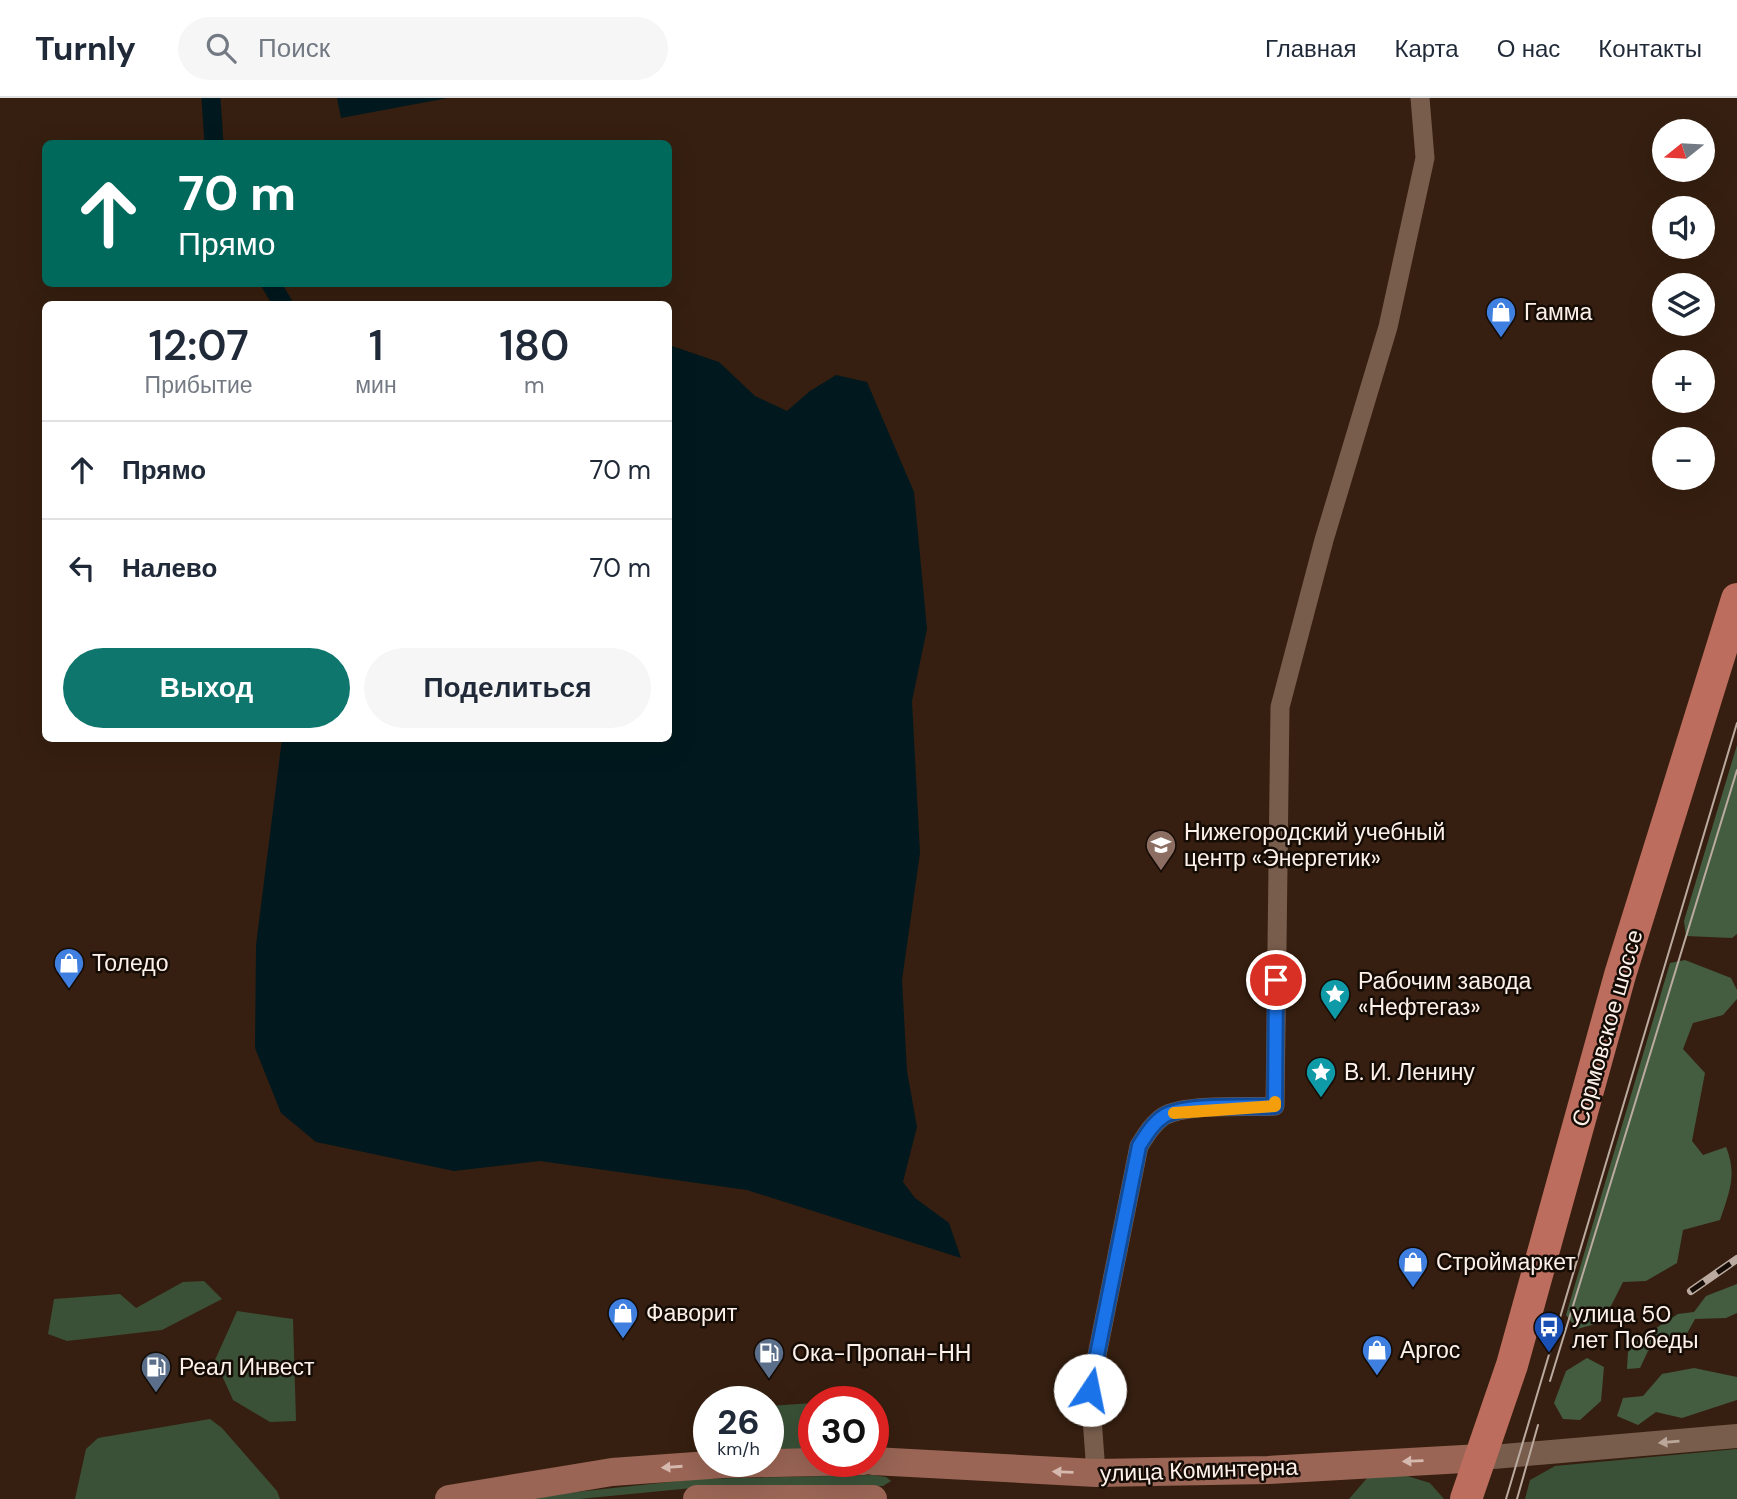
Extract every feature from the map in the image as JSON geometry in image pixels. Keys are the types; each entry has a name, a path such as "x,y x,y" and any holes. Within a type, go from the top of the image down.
{"main road":[{"name":"Сормовское шоссе","path":"1481,1458 1512,1365 1620,975 1737,599"},
{"name":"улица Коминтерна","path":"889,1462 1096,1473 1268,1470 1481,1458"},
{"path":"1466,1499 1481,1458"},
{"path":"449,1499 612,1472 723,1464 798,1462"},
{"path":"697,1499 873,1499"}],"street":[{"path":"1096,1473 1090,1390 1139,1146 1150,1129 1165,1116 1184,1110 1275,1106 1280,707 1324,540 1388,327 1425,158 1420,98"},
{"path":"1481,1458 1737,1436"}],"green space":[{"path":"1737,745 1737,934 1732,938 1686,936 1684,921"},
{"path":"1685,960 1731,978 1737,990 1737,999 1723,1015 1693,1023 1683,1049 1705,1073 1692,1141 1703,1155 1726,1147 1732,1174 1727,1200 1720,1220 1683,1230 1677,1263 1646,1281 1623,1282 1603,1322 1577,1329 1566,1315 1670,963"},
{"path":"204,1281 222,1299 162,1330 67,1341 48,1334 54,1299 120,1294 136,1308 183,1282"},
{"path":"1737,1284 1737,1313 1726,1318 1695,1319 1685,1337 1648,1351 1640,1368 1627,1369 1628,1352 1639,1339 1678,1314 1694,1312 1706,1296"},
{"path":"237,1311 293,1319 296,1421 270,1422 233,1400 215,1360"},
{"path":"1587,1358 1604,1367 1601,1401 1580,1420 1563,1419 1554,1403 1566,1371"},
{"path":"1694,1368 1737,1377 1737,1400 1682,1418 1656,1412 1638,1425 1617,1416 1623,1398 1643,1396 1662,1374"},
{"path":"798,1404 798,1451 784,1452 784,1405"},
{"path":"210,1419 222,1428 277,1491 280,1499 75,1499 86,1449 98,1438"},
{"path":"1737,1449 1737,1499 1525,1499 1530,1480 1555,1466"},
{"path":"1404,1475 1430,1483 1444,1499 1349,1499 1368,1477"},
{"path":"886,1477 891,1481 883,1486 713,1486 579,1499 511,1499 697,1479"}],"water":[{"path":"337,98 448,98 341,118"},
{"path":"672,346 719,362 755,396 787,411 810,391 836,375 867,382 914,492 927,629 912,701 920,853 902,980 907,1071 917,1127 903,1182 915,1198 949,1223 961,1258 747,1190 540,1161 454,1171 316,1142 281,1113 255,1048 256,945 282,742 672,742"}],"waterway":[{"path":"211,98 214,140"},
{"path":"273,287 281,301"}],"tram line":[{"path":"1506,1499 1737,723"},
{"path":"1550,1381 1737,770"},
{"path":"1517,1499 1538,1425"}],"railway":[{"path":"1691,1291 1737,1259"}],"slow traffic":[{"path":"1174,1113 1184,1110 1275,1106 1275,1102"}],"place":[{"name":"Гамма","path":"1501,339"},
{"name":"Нижегородский учебный центр «Энергетик»","path":"1161,872"},
{"name":"Толедо","path":"69,990"},
{"name":"Рабочим завода «Нефтегаз»","path":"1335,1021"},
{"name":"В. И. Ленину","path":"1321,1099"},
{"name":"Строймаркет","path":"1413,1289"},
{"name":"Фаворит","path":"623,1340"},
{"name":"улица 50 лет Победы","path":"1549,1354"},
{"name":"Аргос","path":"1377,1377"},
{"name":"Ока-Пропан-НН","path":"769,1380"},
{"name":"Реал Инвест","path":"156,1394"}],"route":[{"path":"1090,1390 1139,1146 1150,1129 1165,1116 1184,1110 1275,1106 1276,980"}]}
